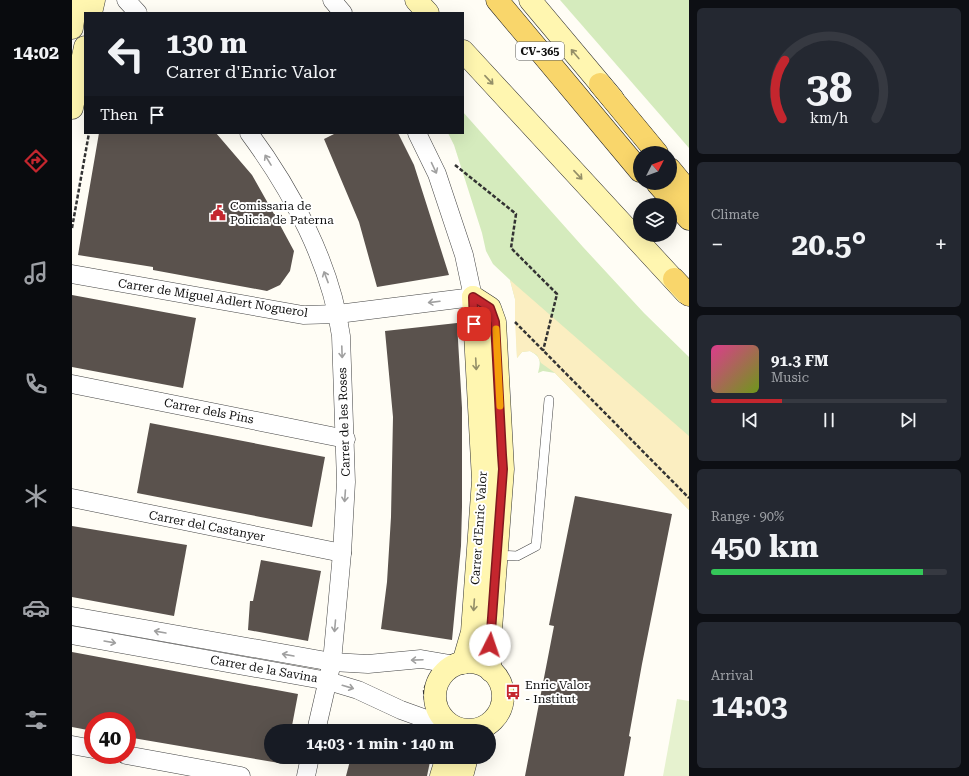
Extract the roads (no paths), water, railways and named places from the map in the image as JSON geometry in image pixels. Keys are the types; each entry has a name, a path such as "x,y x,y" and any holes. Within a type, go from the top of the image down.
{"main road":[{"name":"CV-365","path":"497,0 633,163"},
{"path":"600,84 651,146"},
{"name":"CV-365","path":"583,102 633,157"},
{"path":"677,177 689,192"},
{"path":"656,190 662,198"},
{"path":"663,190 689,219"},
{"path":"677,216 689,230"},
{"path":"674,279 689,296"}],"street":[{"path":"72,28 76,0"},
{"path":"91,12 94,0"},
{"path":"126,0 137,12"},
{"path":"332,0 342,12"},
{"path":"416,0 427,12"},
{"path":"530,0 600,84 656,146"},
{"path":"72,118 74,113 72,108 84,52"},
{"path":"464,52 674,279"},
{"name":"Carrer de les Roses","path":"249,134 266,156 306,224 330,287 338,314 341,336 346,439 346,482 342,553 332,662 318,724"},
{"name":"Carrer d'Enric Valor","path":"417,134 436,174 444,196 464,256 473,297 483,480 472,632 452,663"},
{"path":"677,170 689,183"},
{"name":"Carrer de Miguel Adlert Noguerol","path":"72,274 303,315 338,314 473,297"},
{"name":"Carrer d'Enric Valor","path":"473,297 490,308 495,322 503,469 489,656 491,671"},
{"name":"Carrer dels Pins","path":"72,384 346,439"},
{"name":"Carrer del Castanyer","path":"72,498 342,553"},
{"name":"Carrer de la Savina","path":"72,616 332,662 368,664 421,659 452,663"},
{"name":"Carrer de la Savina","path":"72,636 328,681 358,690 401,710 442,724"},
{"path":"449,724 442,716 438,707 435,697 437,687 441,678 452,663 473,662 483,665 491,671 498,678 502,688 503,698 501,708 489,724"},
{"path":"72,745 84,747"},
{"path":"136,757 241,776"},
{"path":"306,776 309,764"},
{"path":"441,776 445,764"},
{"path":"462,776 465,764"}],"lane":[{"path":"496,555 517,556 536,546 548,400"}],"place":[{"name":"Comissaria de Policia de Paterna","path":"218,213"},
{"name":"Enric Valor - Institut","path":"513,692"}]}
